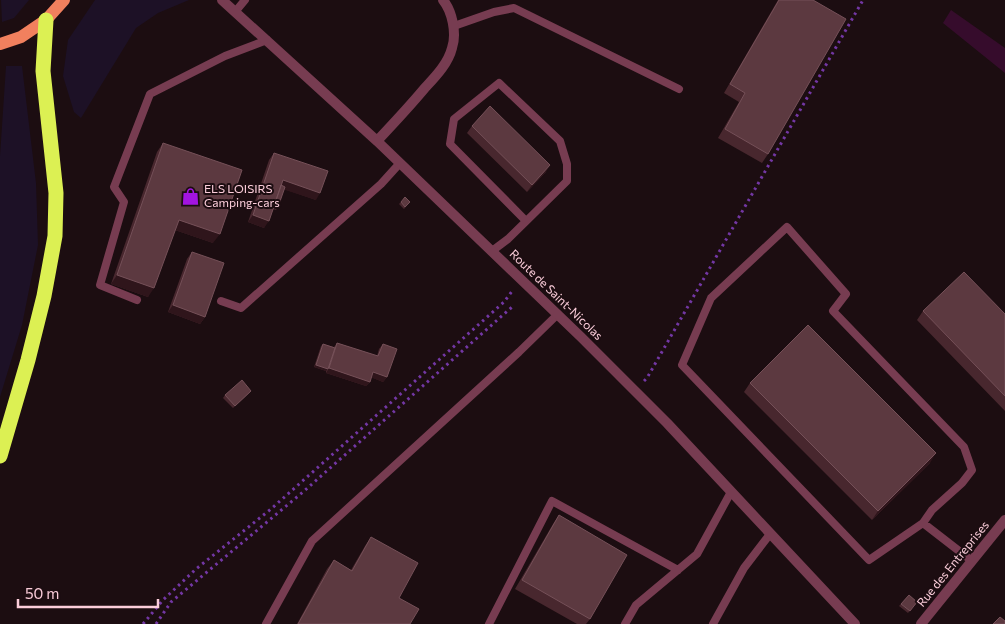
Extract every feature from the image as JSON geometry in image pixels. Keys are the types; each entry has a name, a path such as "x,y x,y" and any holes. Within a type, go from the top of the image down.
{"highway":[{"path":"0,456 28,360 44,296 55,236 56,193 43,72 46,20"}],"main road":[{"path":"0,44 21,37 46,20 64,0"}],"street":[{"name":"Route de Saint-Nicolas","path":"222,0 377,141 558,314 667,423 855,624"},
{"path":"377,141 400,118 442,68 452,47 454,26 446,4 442,0"},
{"name":"Rue des Entreprises","path":"920,624 1005,520"}],"lane":[{"path":"235,12 245,0"},
{"path":"454,26 494,12 514,8 679,88"},
{"path":"137,300 100,285 124,202 114,187 150,94 225,56 267,40"},
{"path":"492,250 508,239 567,181 567,164 560,141 499,83 454,119 450,144 526,221"},
{"path":"221,301 241,308 381,184 400,163"},
{"path":"787,227 846,294 833,311 964,447 972,470 962,483 932,510 923,523 869,560 682,365 711,298 787,227"},
{"path":"266,624 312,542 558,314"},
{"path":"625,624 636,605 697,554 731,492"},
{"path":"489,624 552,501 678,570"},
{"path":"923,523 972,561"},
{"path":"713,624 744,568 770,534"}],"path":[{"path":"642,383 647,378 863,0"},
{"path":"143,624 163,600 196,569 271,509 504,302 522,279"},
{"path":"156,624 171,602 302,492 512,307"}],"shaded area":[{"path":"1,0 29,0 14,18 2,22"},
{"path":"95,0 189,0 158,13 136,28 81,118 74,112 63,76 68,40"},
{"path":"951,10 1005,48 1005,73 943,23"},
{"path":"6,66 22,66 36,183 38,245 22,325 0,397 0,156"}],"building":[{"path":"779,0 813,0 846,19 768,154 725,129 745,93 730,84"},
{"path":"490,106 550,165 532,185 472,126"},
{"path":"163,143 242,170 220,234 179,220 154,288 117,275"},
{"path":"274,153 328,171 320,193 283,180 269,221 253,215"},
{"path":"281,185 285,187 278,207 274,206"},
{"path":"405,197 410,202 405,207 401,202"},
{"path":"192,252 224,263 205,317 173,305"},
{"path":"964,272 1005,314 1005,396 923,311"},
{"path":"808,325 936,453 878,511 750,383"},
{"path":"337,343 378,356 383,344 397,349 387,377 373,372 370,382 329,368"},
{"path":"323,344 335,348 328,369 316,365"},
{"path":"242,380 251,391 235,406 225,395"},
{"path":"559,515 627,555 590,619 522,580"},
{"path":"371,537 418,563 399,598 419,609 410,624 298,624 334,560 352,571"},
{"path":"909,595 917,602 910,611 901,604"},
{"path":"1000,617 1005,621 1005,624 993,624"}],"place":[{"name":"ELS LOISIRS Camping-cars","path":"190,196"}]}
